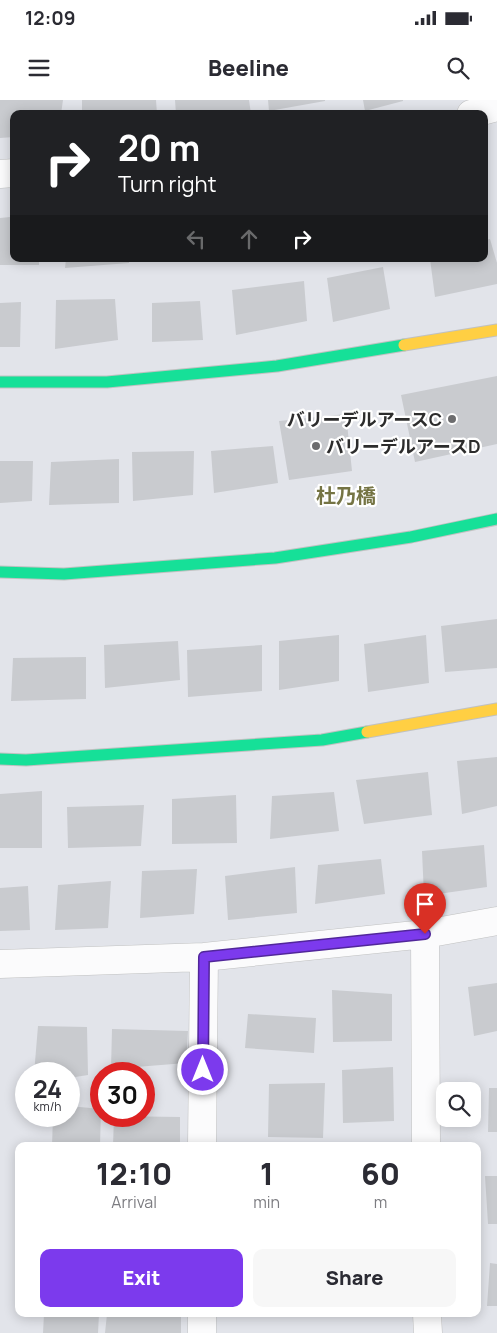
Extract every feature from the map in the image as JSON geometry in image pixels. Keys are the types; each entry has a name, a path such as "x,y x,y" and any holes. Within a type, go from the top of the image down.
{"street":[{"path":"0,382 107,382 277,366 497,330"},
{"path":"0,572 64,574 275,558 411,537 497,519"},
{"path":"0,760 26,760 322,740 497,710"},
{"path":"0,964 204,957 425,934 497,921"},
{"path":"425,934 426,1142"},
{"path":"202,1142 204,957"},
{"path":"202,1317 202,1333"},
{"path":"427,1317 428,1333"}],"building":[{"path":"0,100 63,100 62,110 10,110 10,137 0,138"},
{"path":"82,100 156,100 157,110 82,110"},
{"path":"175,100 249,100 250,110 176,110"},
{"path":"268,100 325,100 275,110 269,110"},
{"path":"363,100 403,100 369,110 365,110"},
{"path":"10,217 10,262 39,262 39,265 0,265 0,218"},
{"path":"488,239 490,239 497,263 497,284 435,297 430,262 488,262"},
{"path":"66,262 129,262 129,263 65,268"},
{"path":"383,267 390,309 333,322 327,278"},
{"path":"304,281 307,321 236,335 232,290"},
{"path":"115,299 118,340 55,349 56,300"},
{"path":"200,301 203,340 152,342 152,303"},
{"path":"21,302 20,347 0,347 0,303"},
{"name":"バリーデルアースC","path":"497,376 497,444 415,462 401,395"},
{"name":"バリーデルアースD","path":"346,414 352,471 289,480 279,421"},
{"path":"273,446 278,483 214,493 211,451"},
{"path":"194,451 193,495 133,501 132,452"},
{"path":"119,459 119,503 49,505 51,462"},
{"path":"0,461 33,461 32,501 0,503"},
{"path":"497,619 497,668 445,672 441,626"},
{"path":"339,635 339,681 279,690 279,641"},
{"path":"426,635 429,683 368,692 364,644"},
{"path":"178,641 180,680 105,688 104,645"},
{"path":"262,645 262,691 188,697 187,650"},
{"path":"86,657 86,699 11,701 13,658"},
{"path":"497,757 497,806 462,814 457,761"},
{"path":"428,772 432,815 364,824 356,780"},
{"path":"42,791 42,848 0,848 0,794"},
{"path":"334,792 339,831 270,839 272,796"},
{"path":"236,795 237,843 172,844 172,799"},
{"path":"144,805 141,846 68,848 67,807"},
{"path":"484,845 487,887 424,896 422,851"},
{"path":"381,859 385,894 315,904 318,865"},
{"path":"295,867 297,913 228,920 225,876"},
{"path":"197,869 194,914 140,918 142,871"},
{"path":"111,881 108,928 55,930 58,885"},
{"path":"28,886 30,930 0,931 0,888"},
{"path":"497,983 497,1031 474,1036 468,987"},
{"path":"332,990 392,994 392,1041 333,1042"},
{"path":"248,1014 316,1018 314,1053 245,1048"},
{"path":"38,1026 87,1027 88,1075 80,1076 80,1062 35,1062"},
{"path":"112,1029 188,1031 186,1063 155,1065 155,1062 111,1062"},
{"path":"393,1067 394,1121 343,1123 342,1070"},
{"path":"325,1083 323,1138 268,1137 269,1084"},
{"path":"489,1088 497,1088 497,1132 488,1132"},
{"path":"80,1107 90,1108 90,1127 101,1127 100,1142 52,1142 53,1127 80,1127"},
{"path":"155,1117 180,1117 180,1142 113,1142 114,1127 155,1127"},
{"path":"485,1176 497,1176 497,1224 488,1224"},
{"path":"490,1263 497,1264 497,1306 487,1306"},
{"path":"44,1317 99,1317 98,1333 43,1333"},
{"path":"107,1317 181,1317 181,1333 105,1333"}],"traffic: fast":[{"path":"0,382 107,382 277,366 404,345"},
{"path":"0,572 64,574 275,558 411,537 497,519"},
{"path":"0,759 26,760 322,740 367,732"}],"traffic: slow":[{"path":"404,345 497,330"},
{"path":"367,732 497,709"}],"place":[{"name":"バリーデルアースC","path":"452,419"},
{"name":"バリーデルアースD","path":"316,446"}],"district":[{"name":"杜乃橋","path":"346,495"}],"route":[{"path":"203,1070 204,957 425,934"}]}
